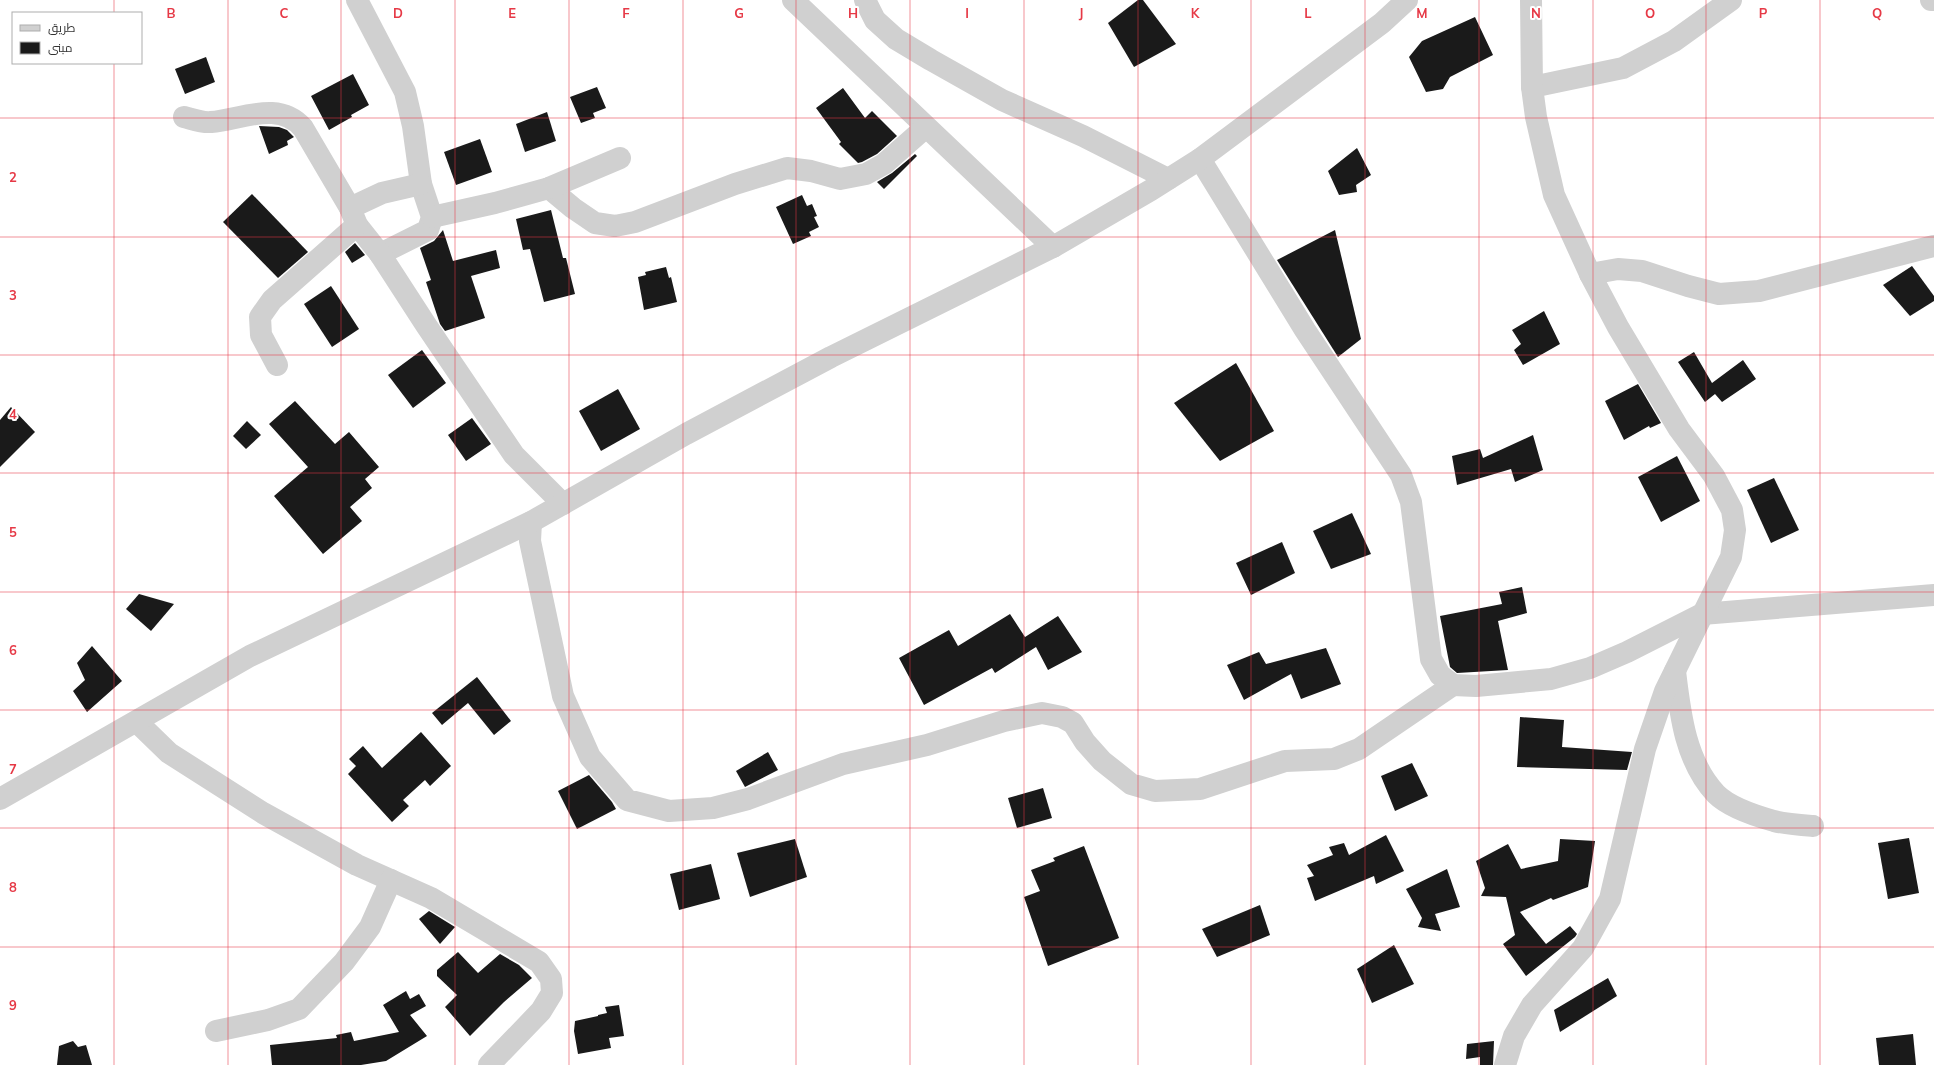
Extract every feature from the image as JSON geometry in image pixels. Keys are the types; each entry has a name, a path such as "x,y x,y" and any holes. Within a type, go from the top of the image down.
{"street":[{"path":"357,0 405,92 413,126 421,184 432,217 428,230 380,254"},
{"path":"793,0 1053,247"},
{"path":"865,0 875,20 896,39 931,60 1002,100 1083,136 1168,180"},
{"path":"0,799 250,656 531,522 686,434 824,360 1053,247 1168,180 1200,159 1382,23 1407,0"},
{"path":"1505,1065 1514,1036 1532,1005 1583,948 1610,899 1645,749 1665,691 1731,557 1735,530 1732,510 1714,476 1680,429 1618,327 1590,274 1554,195 1536,117 1532,87 1531,0"},
{"path":"1532,87 1623,68 1674,41 1731,0"},
{"path":"184,117 209,122 274,112 288,115 296,119 303,128 354,217 514,455 563,504"},
{"path":"549,188 573,208 595,222 615,226 634,222 735,184 787,168 811,171 840,179 866,174 884,164 926,127"},
{"path":"432,217 495,203 549,188 620,158"},
{"path":"1200,159 1304,330 1401,475 1411,502 1426,609 1431,659 1440,675 1453,685 1476,686 1550,679 1590,668 1627,652 1702,614 1934,595"},
{"path":"277,365 261,336 260,317 272,300 354,217 382,193 421,184"},
{"path":"1590,274 1618,269 1642,270 1688,286 1719,294 1759,291 1934,246"},
{"path":"531,522 530,541 555,663 563,696 576,729 590,757 627,800 669,811 713,808 748,799 843,764 927,745 1004,721 1042,713 1062,717 1073,723 1085,742 1102,761 1131,784 1155,790 1200,789 1285,761 1334,759 1359,749 1453,685"},
{"path":"1675,670 1681,722 1698,769 1716,794 1740,810 1775,821 1813,826"},
{"path":"137,722 169,753 263,813 357,865 431,898 539,962 551,979 552,993 541,1011 489,1065"},
{"path":"216,1031 268,1020 299,1008 344,962 370,927 391,880"}],"building":[{"path":"1138,0 1143,0 1176,44 1134,67 1108,23"},
{"path":"1475,17 1493,55 1450,77 1443,89 1426,92 1409,57 1422,41"},
{"path":"206,57 215,82 185,94 175,69"},
{"path":"353,74 369,105 329,130 311,96"},
{"path":"597,87 606,108 593,113 595,118 581,123 570,97"},
{"path":"843,88 865,118 872,111 897,136 877,154 858,163 839,144 841,142 816,108"},
{"path":"547,112 556,141 525,152 516,124"},
{"path":"259,126 279,127 287,130 294,137 287,141 288,145 269,154"},
{"path":"480,139 492,172 456,185 444,152"},
{"path":"1357,148 1371,175 1356,185 1357,192 1339,195 1328,171"},
{"path":"915,154 917,156 884,189 877,182 892,173"},
{"path":"252,194 308,252 278,278 223,222"},
{"path":"802,195 807,206 812,204 817,216 814,217 819,227 809,232 811,236 793,244 776,207"},
{"path":"551,210 563,258 566,258 575,294 544,302 530,249 523,250 516,219"},
{"path":"443,230 453,261 496,250 500,268 471,276 485,318 445,331 440,324 426,282 431,280 420,248 434,241"},
{"path":"1335,230 1361,339 1338,357 1277,260"},
{"path":"355,243 365,255 352,263 345,252"},
{"path":"1912,266 1934,296 1934,301 1910,316 1883,285"},
{"path":"666,267 669,278 671,277 677,302 644,310 638,277 646,275 645,272"},
{"path":"331,286 359,329 332,347 304,304"},
{"path":"1544,311 1560,344 1523,365 1514,350 1521,344 1512,330"},
{"path":"422,350 446,383 413,408 388,375"},
{"path":"1694,352 1712,383 1743,360 1756,379 1722,402 1715,394 1705,402 1678,362"},
{"path":"1236,363 1274,431 1220,461 1174,403"},
{"path":"1638,384 1661,423 1650,428 1649,426 1624,440 1605,401"},
{"path":"618,389 640,429 601,451 579,411"},
{"path":"295,401 335,444 349,432 379,467 365,479 372,488 350,507 362,521 323,554 274,496 308,467 269,424"},
{"path":"11,407 35,432 0,467 0,420"},
{"path":"472,418 491,444 466,461 448,435"},
{"path":"247,421 261,435 246,449 233,436"},
{"path":"1533,435 1543,470 1515,482 1511,469 1457,485 1452,456 1480,449 1483,458"},
{"path":"1677,456 1700,501 1661,522 1638,477"},
{"path":"1774,478 1799,530 1771,543 1747,490"},
{"path":"1352,513 1371,554 1331,569 1313,531"},
{"path":"1282,542 1295,573 1251,595 1236,563"},
{"path":"1522,587 1527,613 1498,621 1508,670 1457,673 1450,667 1440,616 1502,604 1499,592"},
{"path":"139,594 174,604 151,631 126,609"},
{"path":"1010,614 1025,637 1058,616 1082,652 1048,670 1036,647 995,673 992,668 924,705 899,658 949,630 958,646"},
{"path":"92,646 122,681 87,712 73,691 85,680 77,663"},
{"path":"1326,648 1341,684 1301,699 1291,674 1244,700 1227,665 1259,652 1266,664"},
{"path":"477,677 511,721 494,735 468,703 442,725 432,713"},
{"path":"1520,717 1564,720 1562,747 1632,752 1627,770 1517,767"},
{"path":"421,732 451,766 430,786 425,780 403,800 409,806 392,822 348,774 356,766 349,759 363,746 382,768"},
{"path":"768,752 778,770 745,787 736,771"},
{"path":"1412,763 1428,796 1395,811 1381,776"},
{"path":"589,775 612,802 616,809 577,829 558,791"},
{"path":"1043,788 1052,818 1017,828 1008,798"},
{"path":"1386,835 1404,871 1376,884 1374,876 1315,901 1307,878 1314,876 1307,865 1333,855 1329,847 1344,843 1349,855"},
{"path":"1909,838 1919,893 1888,899 1878,843"},
{"path":"795,839 807,877 750,897 737,853"},
{"path":"1560,839 1595,841 1588,887 1553,900 1551,898 1520,912 1546,944 1570,926 1577,934 1526,976 1503,944 1515,935 1506,897 1481,896 1485,888 1476,861 1508,844 1521,869 1558,861"},
{"path":"1084,846 1119,938 1048,966 1024,897 1040,891 1031,870 1055,861 1053,858"},
{"path":"711,864 720,899 679,910 670,874"},
{"path":"1447,869 1460,907 1435,914 1441,931 1418,927 1422,918 1406,889"},
{"path":"1260,905 1270,935 1217,957 1202,929"},
{"path":"429,911 455,927 440,944 419,919"},
{"path":"1394,945 1414,984 1372,1003 1357,969"},
{"path":"458,952 478,973 500,954 519,965 532,978 504,1002 470,1036 445,1007 457,995 437,976 437,970"},
{"path":"1608,978 1617,996 1560,1032 1554,1010"},
{"path":"406,991 410,999 419,994 426,1006 410,1015 427,1036 386,1061 361,1065 272,1065 270,1045 337,1038 336,1035 351,1032 354,1041 399,1032 383,1005"},
{"path":"619,1005 624,1036 609,1038 611,1048 578,1054 574,1031 575,1021 607,1013 605,1007"},
{"path":"1913,1034 1916,1065 1879,1065 1876,1038"},
{"path":"73,1041 78,1047 86,1045 92,1065 57,1065 59,1046"},
{"path":"1494,1041 1493,1065 1480,1065 1480,1057 1466,1059 1467,1044"}]}
